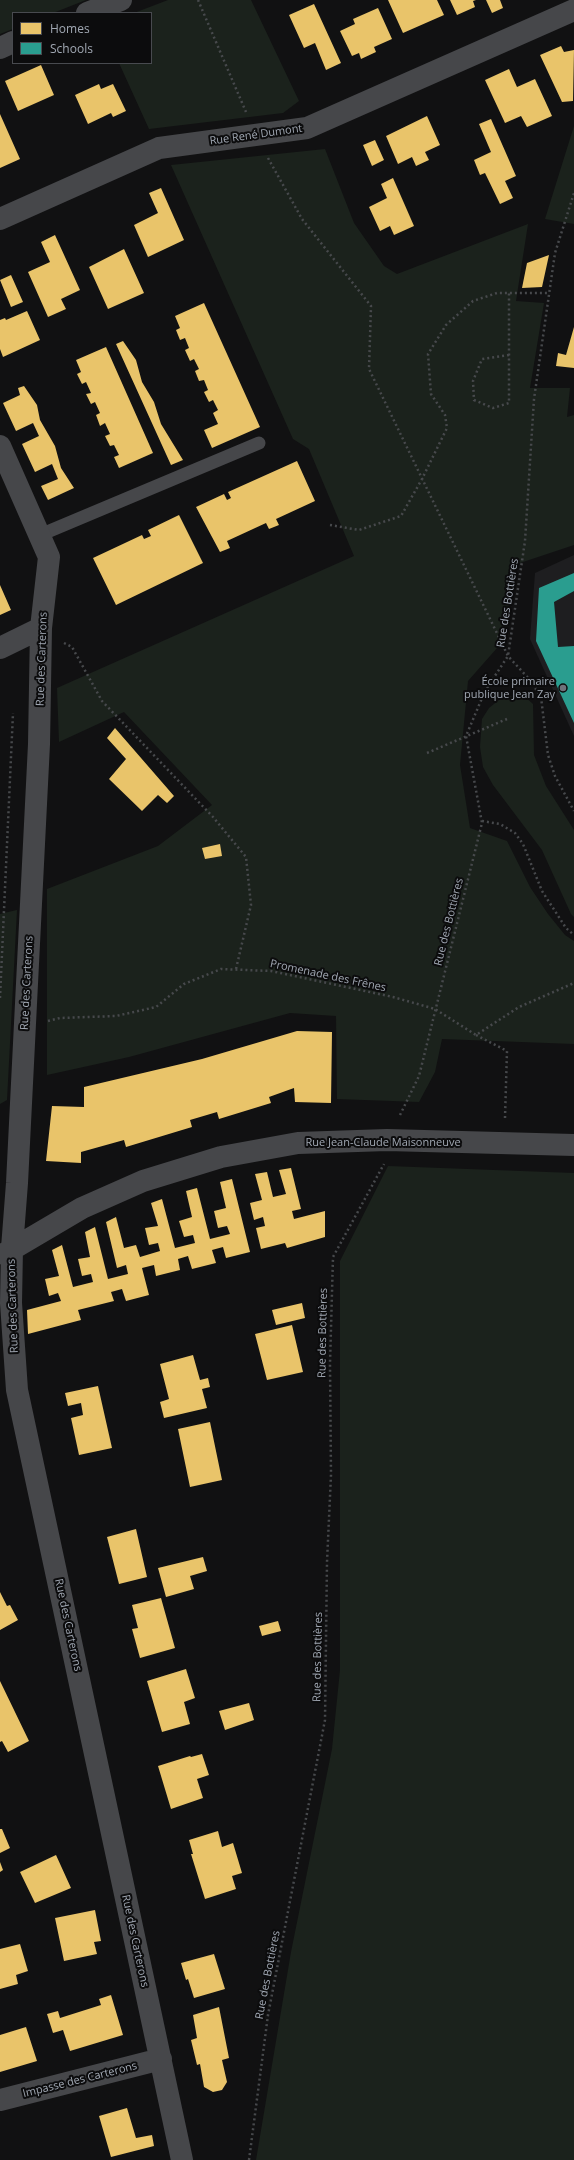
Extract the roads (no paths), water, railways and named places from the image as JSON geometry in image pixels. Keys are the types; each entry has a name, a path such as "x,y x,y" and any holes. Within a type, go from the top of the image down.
{"street":[{"path":"90,12 121,0"},
{"name":"Rue René Dumont","path":"0,219 159,148 308,128 574,10"},
{"path":"0,48 12,42"},
{"name":"Rue des Carterons","path":"0,446 49,557 41,628 39,744 15,1219 6,1252 17,1390 182,2160"},
{"path":"0,648 41,628"},
{"name":"Rue Jean-Claude Maisonneuve","path":"6,1252 82,1208 143,1181 221,1157 291,1144 386,1140 574,1145"},
{"name":"Impasse des Carterons","path":"0,2100 160,2059"}],"lane":[{"path":"40,535 259,443"}],"place":[{"name":"École primaire publique Jean Zay","path":"563,688"}]}
